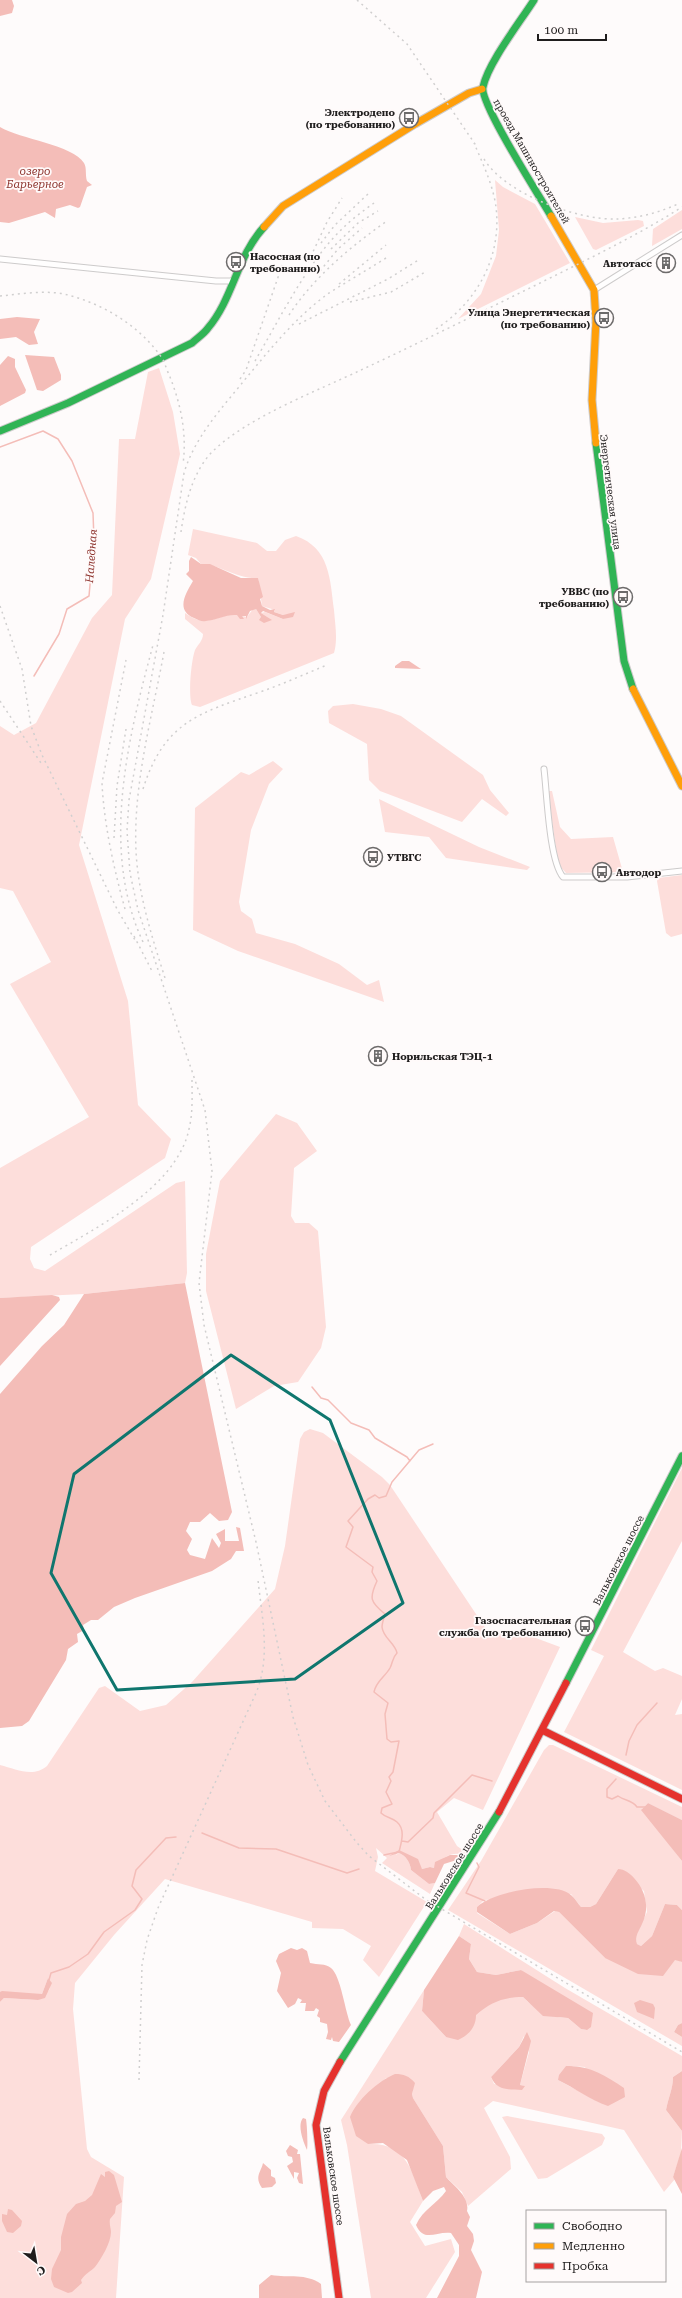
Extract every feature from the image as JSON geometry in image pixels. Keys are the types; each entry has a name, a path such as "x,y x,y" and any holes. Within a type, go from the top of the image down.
{"street":[{"path":"0,431 68,403 192,343 212,323 233,280 260,231 283,206 415,124 469,93 482,89 487,74 534,0"},
{"name":"проезд Машиностроителей","path":"482,89 490,111 594,290"},
{"path":"594,290 682,235"},
{"path":"0,259 216,281 233,280"},
{"name":"Энергетическая улица","path":"594,290 596,304 591,387 592,416 624,661 635,696 682,786"},
{"path":"544,769 553,849 558,871 563,877 639,876 682,871"},
{"name":"Вальковское шоссе","path":"339,2298 336,2256 316,2125 322,2094 329,2079 476,1851 542,1730 682,1456"},
{"path":"542,1730 682,1799"}],"highlighted area":[{"path":"231,1355 330,1420 403,1603 295,1679 117,1690 51,1573 74,1474"}],"shaded area":[{"path":"495,180 503,187 535,204 570,263 458,319 481,294 496,256 499,230"},
{"path":"682,210 682,229 652,246 653,229"},
{"path":"575,217 603,223 638,220 643,221 644,226 596,250 593,249"},
{"path":"159,368 173,412 180,454 151,579 125,619 79,845 128,1001 138,1105 171,1139 165,1158 31,1247 30,1259 34,1268 45,1271 176,1183 185,1181 187,1273 185,1283 84,1294 0,1298 0,1168 89,1117 10,984 51,962 13,891 0,888 0,726 14,735 36,723 92,618 112,595 119,439 135,439 148,372"},
{"path":"193,529 257,543 267,551 276,551 285,540 296,536 307,541 316,548 326,566 331,587 336,632 334,653 200,707 192,705 190,678 192,662 195,650 201,641 203,634 185,619 185,613 196,619 206,621 229,614 247,617 253,609 256,609 261,617 270,619 261,613 265,612 283,619 292,614 283,615 274,612 275,610 262,606 258,578 250,578 215,566 201,564 196,558 188,555"},
{"path":"353,704 381,709 401,716 483,775 490,790 509,813 506,816 482,799 462,822 380,791 369,780 367,744 329,723 328,711 333,706"},
{"path":"273,761 283,769 269,784 251,830 239,902 241,911 252,919 256,933 295,944 339,964 367,985 379,980 384,1002 238,951 193,930 195,808 241,772 249,775"},
{"path":"548,791 552,791 560,827 571,839 613,837 623,872 566,873 558,864"},
{"path":"379,799 479,847 530,867 527,870 446,858 429,837 385,832"},
{"path":"682,875 682,934 671,937 666,933 657,881 658,878"},
{"path":"276,1114 297,1123 317,1151 294,1168 291,1216 295,1223 309,1223 318,1231 326,1327 321,1348 298,1382 274,1386 236,1409 206,1291 206,1254 220,1181"},
{"path":"310,1429 323,1433 382,1477 390,1485 488,1632 525,1634 560,1647 483,1810 454,1798 437,1812 457,1846 467,1853 465,1855 455,1854 447,1856 434,1868 430,1867 422,1869 399,1850 396,1855 399,1853 404,1856 410,1864 411,1870 429,1884 435,1883 430,1894 382,1863 387,1858 376,1848 378,1857 375,1871 427,1902 379,1977 363,1960 371,1946 343,1929 312,1928 312,1922 165,1879 114,1935 75,1983 73,2009 87,2149 91,2157 124,2177 116,2298 0,2298 0,2002 4,1998 38,2000 49,1990 51,1983 48,1978 42,1994 37,1995 0,1992 0,1765 24,1772 42,1770 47,1766 99,1688 105,1686 140,1711 166,1705 192,1682 275,1589 285,1546 300,1439 304,1432"},
{"path":"682,1468 682,1541 623,1652 655,1671 663,1668 682,1676 682,1699 675,1715 682,1714 682,1790 564,1732 604,1656 591,1650"},
{"path":"549,1745 553,1745 682,1807 682,1820 648,1803 642,1809 682,1861 682,1910 677,1905 665,1904 652,1936 641,1946 637,1944 636,1935 647,1912 644,1891 618,1869 596,1904 590,1907 581,1907 571,1894 484,1900 477,1907 477,1913 510,1934 537,1923 555,1911 559,1912 605,1958 675,1959 682,1962 682,2023 678,2025 674,2032 682,2037 682,2046 448,1910 481,1861 544,1750"},
{"path":"464,1924 565,1988 682,2056 682,2071 673,2077 666,2110 682,2131 681,2153 673,2177 675,2179 664,2192 624,2130 493,2101 484,2108 510,2157 511,2169 468,2206 462,2192 446,2177 443,2146 413,2098 412,2094 414,2083 386,2078 357,2105 368,2144 381,2145 391,2148 406,2160 423,2201 410,2222 425,2246 451,2239 455,2252 426,2298 371,2298 347,2145 341,2120 424,1990 422,2011 446,2037 489,2003 508,1997 523,1997 543,2012 555,2017 568,2018 581,2029 587,2030 521,1970 496,1975 477,1972 469,1959 471,1944 459,1936","holes":["524,2036 529,2052 520,2085 525,2086 494,2084 491,2077 519,2047","573,2066 585,2067 601,2103 558,2080"]},
{"path":"507,2116 602,2134 605,2138 602,2145 547,2178 538,2179 502,2117"}],"water":[{"path":"0,0 12,0 14,6 12,13 0,16"},
{"name":"озеро Барьерное","path":"0,127 69,151 84,163 87,181 92,185 87,187 80,207 78,208 70,205 56,209 55,218 45,212 9,223 0,222"},
{"path":"17,317 40,319 34,332 38,344 29,345 16,337 0,339 0,319"},
{"path":"25,355 54,357 61,375 61,380 43,391 37,390"},
{"path":"8,356 15,359 15,367 26,390 25,393 0,406 0,365"},
{"path":"191,557 201,564 210,564 241,578 258,578 263,597 260,599 262,606 270,610 275,609 274,612 283,615 295,612 293,617 283,619 263,611 261,613 272,620 264,623 259,620 261,617 256,609 250,611 246,619 246,616 242,616 244,619 240,619 237,615 233,615 200,621 188,615 183,606 185,596 193,581 186,574 189,571 189,561"},
{"path":"402,661 409,661 421,669 395,668 395,666"},
{"path":"185,1283 232,1512 228,1520 219,1521 210,1513 200,1522 190,1522 186,1531 192,1539 187,1550 190,1555 205,1559 212,1538 219,1548 221,1543 216,1534 225,1529 225,1541 239,1541 236,1527 240,1528 244,1551 236,1551 231,1559 212,1571 135,1598 114,1607 98,1620 91,1620 83,1625 84,1630 77,1634 78,1642 68,1649 66,1660 29,1721 22,1726 0,1728 0,1394 42,1346 64,1325 84,1294"},
{"path":"52,1295 59,1297 60,1300 0,1366 0,1298"},
{"path":"648,1803 682,1820 682,1861 641,1810"},
{"path":"399,1850 418,1859 422,1869 430,1867 434,1868 435,1862 450,1855 465,1855 463,1858 444,1864 435,1883 429,1884 411,1870 409,1862 404,1856 399,1853 389,1856"},
{"path":"618,1869 633,1876 641,1888 646,1900 646,1912 637,1936 637,1944 641,1946 652,1936 665,1904 677,1905 682,1910 682,1962 675,1960 663,1976 638,1974 605,1958 559,1912 554,1911 537,1923 510,1934 477,1912 477,1907 495,1897 537,1888 551,1888 562,1891 571,1895 581,1907 590,1907 596,1904"},
{"path":"459,1936 471,1944 469,1959 477,1972 496,1975 521,1970 593,2013 591,2027 587,2030 581,2029 568,2018 543,2016 523,1997 516,1997 503,1999 482,2010 476,2015 475,2023 469,2033 462,2038 458,2040 446,2037 422,2011 424,1990"},
{"path":"291,1948 297,1950 302,1948 307,1951 310,1963 326,1965 331,1968 338,1978 351,2025 339,2042 333,2041 332,2037 331,2040 326,2039 328,2032 327,2024 320,2022 320,2018 317,2016 319,2010 316,2008 314,2011 305,2011 306,2003 300,2003 302,2000 298,1998 295,2004 288,2008 277,1991 281,1973 276,1961 279,1954"},
{"path":"48,1978 52,1983 45,1998 38,2000 4,1998 0,2002 0,1992 2,1991 42,1994"},
{"path":"640,2000 653,2004 655,2008 654,2019 637,2012 634,2003"},
{"path":"682,2023 682,2037 674,2032 678,2025"},
{"path":"527,2032 531,2041 520,2085 525,2086 522,2090 508,2089 496,2085 491,2077 519,2047"},
{"path":"566,2066 582,2067 603,2075 624,2088 625,2097 608,2106 595,2101 558,2080 559,2075"},
{"path":"682,2071 682,2131 666,2110 673,2077"},
{"path":"395,2074 406,2076 415,2083 412,2094 413,2098 443,2146 446,2177 461,2192 466,2201 467,2211 470,2217 467,2226 473,2234 474,2241 471,2250 482,2272 476,2298 437,2298 459,2256 459,2245 451,2233 427,2235 423,2234 416,2225 422,2215 446,2191 444,2187 433,2191 423,2201 407,2160 383,2143 368,2144 356,2136 350,2117 353,2111 375,2086"},
{"path":"303,2118 306,2119 307,2150 302,2138 301,2121"},
{"path":"290,2145 298,2150 297,2154 300,2154 303,2184 299,2183 297,2178 299,2173 294,2172 294,2179 287,2166 293,2162 292,2157 288,2156 286,2151"},
{"path":"682,2148 682,2194 673,2177"},
{"path":"263,2163 271,2170 271,2176 275,2178 276,2183 272,2187 262,2188 258,2181"},
{"path":"109,2171 114,2175 122,2202 116,2206 115,2213 110,2219 111,2236 108,2246 95,2267 81,2280 82,2283 72,2292 68,2293 54,2287 51,2279 52,2269 61,2250 61,2237 67,2214 76,2204 85,2201 92,2195 101,2174 105,2177 105,2172"},
{"path":"8,2209 12,2210 22,2221 21,2226 13,2233 7,2232 2,2221 2,2214 7,2215"},
{"path":"271,2275 309,2278 321,2284 322,2298 259,2298 259,2285"}],"waterway":[{"name":"Наледная","path":"0,447 43,431 58,439 72,461 93,513 94,540 89,596 67,609 59,634 34,676"},
{"path":"312,1387 321,1398 328,1400 351,1423 369,1430 375,1438 407,1457 410,1461"},
{"path":"399,1852 402,1841 400,1825 381,1813 382,1808 392,1804 386,1792 391,1781 389,1777 393,1772 399,1741 391,1742 387,1739 385,1714 388,1703 374,1692 375,1688 390,1668 393,1658 397,1653 396,1649 383,1631 382,1625 385,1614 376,1606 372,1599 377,1581 372,1572 373,1567 346,1547 353,1527 348,1521 368,1499 375,1495 379,1498 386,1496 392,1482 419,1450 433,1444"},
{"path":"626,1755 629,1741 637,1725 657,1703"},
{"path":"402,1841 408,1842 433,1818 434,1813 472,1775 492,1781"},
{"path":"616,1779 607,1789 607,1797 612,1799 618,1796 633,1803 637,1807 646,1807"},
{"path":"202,1833 239,1848 276,1849 347,1873 359,1869"},
{"path":"49,1980 51,1973 69,1967 88,1954 104,1932 135,1910 142,1899 132,1886 136,1870 166,1838 176,1837"},
{"path":"384,1855 398,1852"},
{"path":"477,1863 479,1867 466,1893 485,1901"}],"railway":[{"path":"357,0 407,44 477,147"},
{"path":"436,329 464,306 475,292 484,277 495,243 497,225 495,199 474,143"},
{"path":"484,159 494,172 525,194 544,203 584,215 618,219 650,214 680,203"},
{"path":"321,243 335,225 368,194"},
{"path":"303,273 327,222 342,198"},
{"path":"255,361 295,292 318,257 346,225 374,203"},
{"path":"181,532 190,489 199,469 212,452 243,428 283,406 470,318 628,239 682,207"},
{"path":"331,249 358,223 378,211"},
{"path":"289,315 321,275 346,252 387,221"},
{"path":"320,271 338,249 362,228"},
{"path":"339,284 386,245"},
{"path":"240,379 246,370 285,257"},
{"path":"386,258 329,293 317,302 285,332 219,411 202,434 189,459 184,473 163,615 129,800 127,831 130,873 138,910 205,1110 212,1171 199,1283 204,1325 256,1542 293,1717 308,1765 325,1801 357,1843 369,1856 425,1899 682,2052"},
{"path":"299,324 388,279 420,259"},
{"path":"350,302 391,292 427,271"},
{"path":"0,296 40,292 64,294 92,303 106,310 119,317 142,335 162,358 174,388 184,431 183,464"},
{"path":"0,606 22,669 31,726 42,755 117,909 135,940"},
{"path":"143,942 130,907 123,870 121,832 122,794 135,718 153,645"},
{"path":"164,652 140,776 137,801 136,851 137,867 143,899 165,978"},
{"path":"125,909 110,847 102,783 126,660"},
{"path":"143,789 152,766 162,749 173,734 186,723 219,707 277,686 327,665"},
{"path":"0,701 41,763"},
{"path":"114,838 117,786 126,729"},
{"path":"134,936 153,973"},
{"path":"50,1255 90,1232 133,1203 152,1187 169,1169 182,1150 189,1129 192,1111 192,1080"},
{"path":"139,2080 142,1965 147,1940 158,1908 261,1679 264,1637 258,1580"}],"traffic: fast":[{"path":"534,0 491,66 483,87 484,96 490,111 551,216"},
{"path":"0,431 68,403 192,343 205,332 216,317 224,304 247,251 264,227"},
{"path":"596,443 624,661 633,689"},
{"path":"566,1683 682,1456"},
{"path":"340,2062 499,1812"}],"traffic: slow":[{"path":"264,227 283,206 415,124 469,93 482,89"},
{"path":"551,216 594,290 596,321 592,400 596,443"},
{"path":"633,689 682,786"}],"traffic: jam":[{"path":"499,1812 566,1683"},
{"path":"542,1730 682,1799"},
{"path":"339,2298 316,2125 324,2091 340,2062"}],"place":[{"name":"Электродепо (по требованию)","path":"409,118"},
{"name":"Насосная (по требованию)","path":"236,262"},
{"name":"Автотасс","path":"666,263"},
{"name":"Улица Энергетическая (по требованию)","path":"604,318"},
{"name":"УВВС (по требованию)","path":"623,597"},
{"name":"УТВГС","path":"373,857"},
{"name":"Автодор","path":"602,872"},
{"name":"Норильская ТЭЦ-1","path":"378,1056"},
{"name":"Газоспасательная служба (по требованию)","path":"585,1626"}]}
